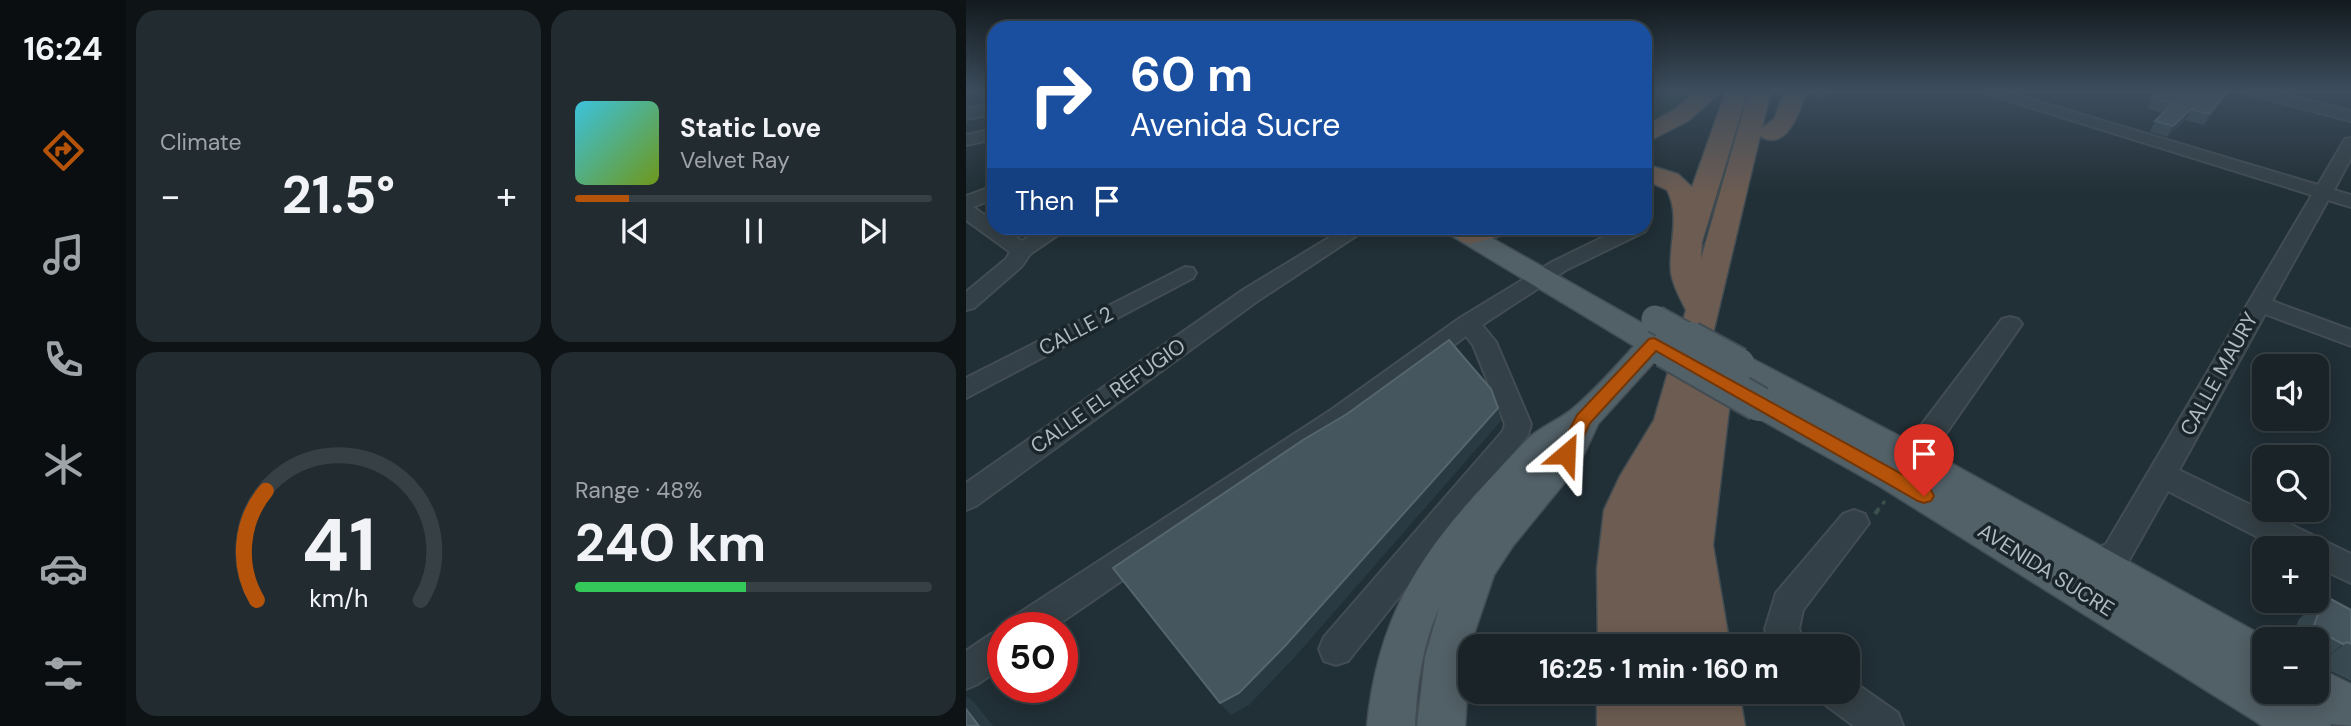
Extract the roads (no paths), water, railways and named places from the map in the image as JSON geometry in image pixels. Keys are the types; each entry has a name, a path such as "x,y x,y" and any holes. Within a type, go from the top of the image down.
{"highway":[{"path":"1687,242 1726,125"},
{"path":"1704,634 1690,545 1715,310 1753,125"},
{"path":"1622,634 1620,590 1624,525 1629,498 1672,421 1715,310 1770,133 1781,125"},
{"path":"1652,174 1668,177 1680,187 1688,208 1684,267 1686,282 1715,310"},
{"path":"1662,634 1660,593 1672,421"},
{"path":"1623,704 1623,726"},
{"path":"1670,704 1673,726"},
{"path":"1715,704 1719,726"}],"main road":[{"name":"AVENIDA SUCRE","path":"1490,235 1658,337 1759,404 1902,482 2080,572 2252,654"},
{"name":"AVENIDA SUCRE","path":"1658,337 1738,365 1938,473 2307,726"},
{"path":"1441,726 1443,685 1451,646 1475,570 1508,523 1566,454 1583,420 1658,337"},
{"path":"1391,726 1391,705 1399,661 1410,624 1436,570 1450,550 1547,442 1583,420"},
{"path":"2329,697 2351,710"}],"street":[{"path":"2107,125 2351,201"},
{"path":"966,140 987,136"},
{"name":"CALLE MAURY","path":"2080,572 2117,553 2351,143"},
{"path":"966,203 987,195"},
{"path":"966,211 987,226"},
{"path":"1000,235 1021,250"},
{"path":"966,303 999,278 1015,262 1021,250 1046,235"},
{"name":"CALLE EL REFUGIO","path":"966,499 1251,295 1346,235"},
{"path":"1049,612 1340,417 1468,323 1613,235"},
{"name":"CALLE 2","path":"966,389 1185,273"},
{"path":"2258,304 2351,338"},
{"path":"1336,649 1515,436 1518,424 1507,397 1484,342 1468,323"},
{"path":"1938,473 1919,455 1926,439 2010,324"},
{"path":"2162,475 2285,536"},
{"path":"1784,634 1782,629 1788,604 1854,523"},
{"path":"2329,558 2351,569"},
{"path":"966,672 987,657"},
{"path":"1855,704 1885,726"}]}
